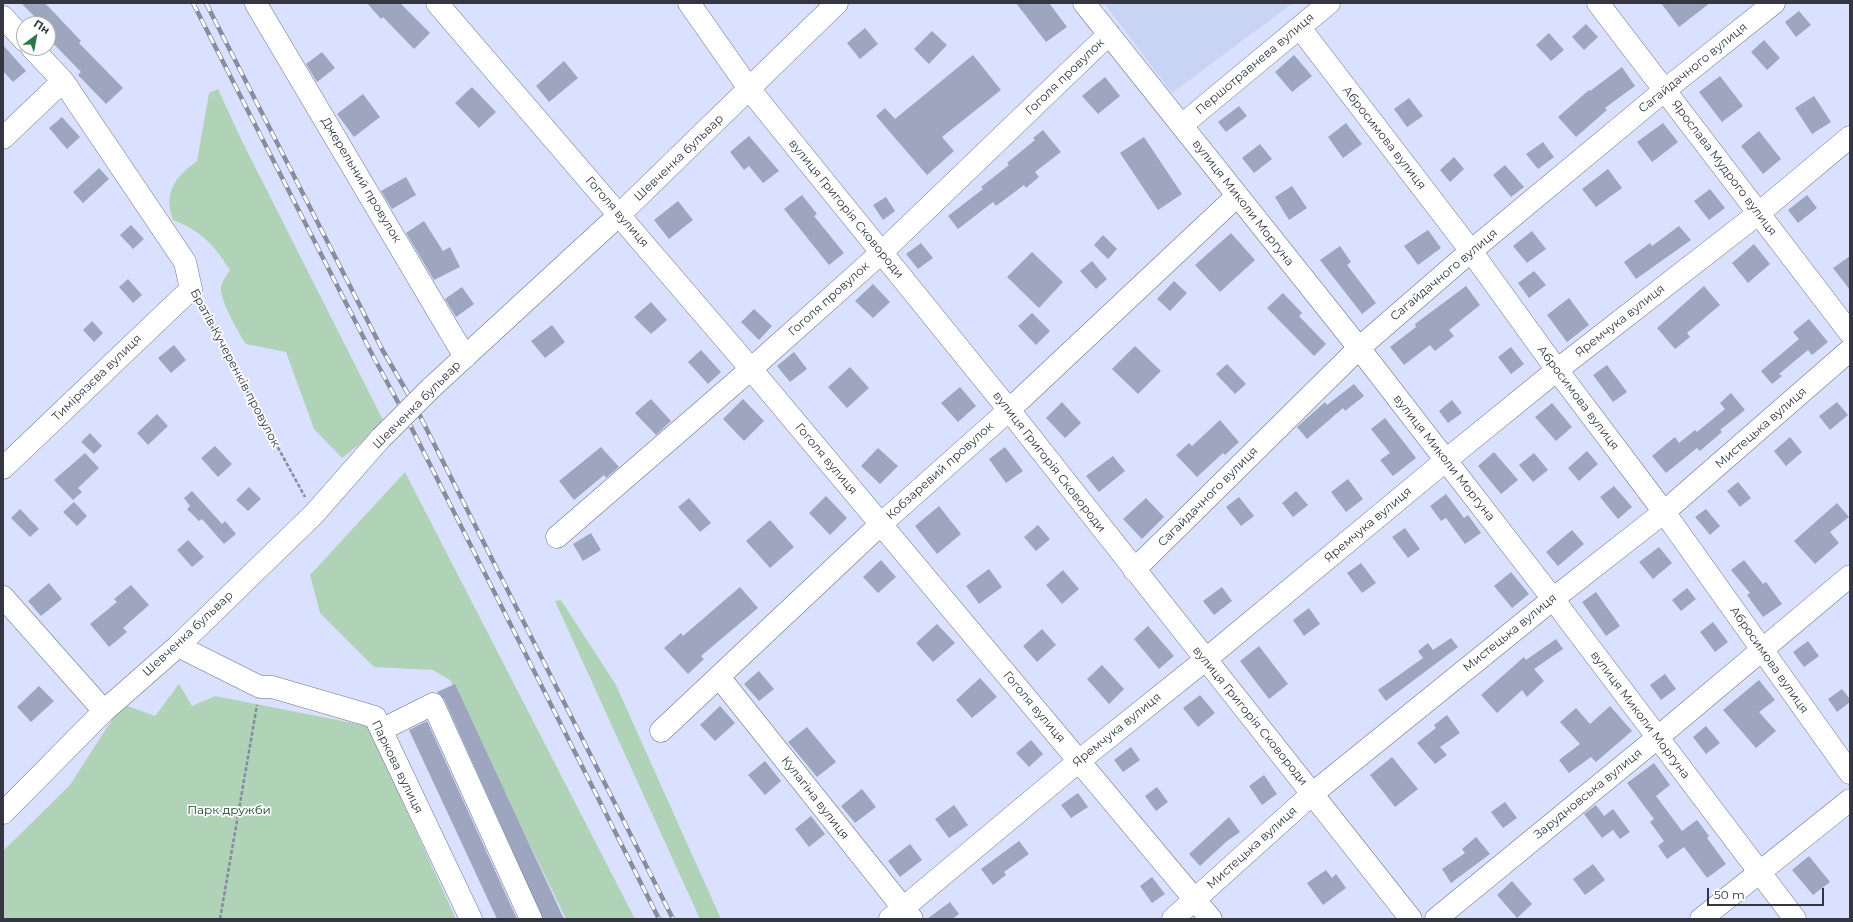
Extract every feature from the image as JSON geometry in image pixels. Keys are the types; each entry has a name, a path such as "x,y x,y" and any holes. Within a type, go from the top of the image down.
{"street":[{"name":"Гоголя вулиця","path":"437,3 620,215 881,524 1211,919"},
{"name":"вулиця Григорія Сковороди","path":"689,3 750,90 1009,410 1411,919"},
{"name":"Шевченка бульвар","path":"3,813 104,711 178,646 314,514 381,438 431,388 620,215 750,90 837,3"},
{"name":"вулиця Миколи Моргуна","path":"1084,3 1359,348 1553,599 1759,874 1795,919"},
{"name":"Першотравнева вулиця","path":"1182,125 1329,3"},
{"name":"Ярослава Мудрого вулиця","path":"1598,3 1850,333"},
{"name":"Сагайдачного вулиця","path":"1134,570 1359,348 1471,251 1665,90 1774,3"},
{"name":"Джерельний провулок","path":"256,4 465,356"},
{"path":"3,17 16,31"},
{"name":"Абросимова вулиця","path":"1300,28 1471,251 1556,370 1664,512 1850,773"},
{"name":"Гоголя провулок","path":"557,537 881,253 1109,34"},
{"name":"Братів Кучеренків провулок","path":"40,56 63,81 185,262 191,289"},
{"path":"3,138 63,81"},
{"name":"Яремчука вулиця","path":"902,916 1079,761 1205,660 1445,460 1556,370 1759,213 1850,137"},
{"name":"Кобзаревий провулок","path":"661,730 881,524 1009,410 1237,196"},
{"name":"Тимірязєва вулиця","path":"3,468 191,289"},
{"name":"Мистецька вулиця","path":"1173,919 1195,901 1312,794 1553,599 1664,512 1850,350"},
{"name":"Зарудновська вулиця","path":"1436,919 1657,738 1850,576"},
{"path":"3,597 104,711"},
{"name":"Паркова вулиця","path":"178,646 260,687 272,687 375,717 470,919"},
{"name":"Кулагіна вулиця","path":"719,677 902,916"},
{"path":"381,730 433,704 531,919"},
{"path":"1702,919 1850,800"}],"path":[{"name":"Братів Кучеренків провулок","path":"191,289 314,514"},
{"path":"220,919 260,687"}],"shaded area":[{"path":"1104,3 1293,3 1172,93"}],"green space":[{"path":"218,89 241,139 385,424 342,458 314,429 286,352 246,344 239,333 226,308 221,292 222,283 230,270 224,261 212,246 199,234 183,224 173,220 169,202 170,194 177,180 197,161 209,93"},
{"path":"405,472 635,919 566,919 450,680 433,670 374,667 320,613 310,575"},
{"path":"561,600 616,685 721,919 700,919 555,601"},
{"name":"Парк дружби","path":"179,684 192,706 215,696 368,726 456,919 3,919 3,851 70,785 122,704 155,716"}],"building":[{"path":"21,3 45,3 81,41 79,43 123,88 106,104 78,75 81,72 56,46 56,16 34,16"},
{"path":"367,3 400,3 430,33 414,49 383,17 381,19"},
{"path":"1016,3 1049,3 1067,27 1046,42"},
{"path":"1661,3 1710,3 1679,27"},
{"path":"1799,11 1811,25 1796,37 1785,22"},
{"path":"1586,24 1598,37 1584,50 1572,37"},
{"path":"865,28 878,44 860,59 847,43"},
{"path":"932,31 947,45 929,64 914,49"},
{"path":"1549,33 1564,50 1551,61 1536,45"},
{"path":"1764,40 1780,58 1767,70 1751,52"},
{"path":"3,45 26,71 13,82 3,71"},
{"path":"322,52 335,68 317,82 306,64"},
{"path":"973,55 1001,90 942,137 954,151 927,175 876,116 885,108 895,119"},
{"path":"1294,55 1312,76 1292,92 1275,72"},
{"path":"564,61 578,78 549,102 536,86"},
{"path":"1622,67 1635,86 1605,108 1607,110 1576,137 1558,117 1589,90 1590,91"},
{"path":"1720,76 1743,106 1722,122 1699,92"},
{"path":"1105,77 1120,96 1098,114 1082,96"},
{"path":"472,87 496,112 479,128 455,103"},
{"path":"363,94 380,117 354,137 337,114"},
{"path":"1814,96 1831,122 1812,134 1795,108"},
{"path":"1409,98 1423,116 1407,127 1394,109"},
{"path":"1239,106 1247,116 1226,132 1218,122"},
{"path":"62,117 80,137 67,149 49,128"},
{"path":"1346,123 1362,144 1343,158 1328,137"},
{"path":"1663,123 1678,142 1652,162 1637,142"},
{"path":"1043,130 1061,152 1035,172 1039,177 1026,188 1024,185 996,206 993,202 958,229 948,216 983,189 981,187 1009,165 1007,163 1035,140 1033,138"},
{"path":"1759,131 1781,159 1763,174 1741,146"},
{"path":"749,136 779,171 763,183 749,166 744,170 730,152"},
{"path":"1144,137 1182,194 1158,210 1120,153"},
{"path":"1543,142 1554,157 1538,169 1526,154"},
{"path":"1260,144 1272,159 1254,173 1242,158"},
{"path":"1454,157 1464,169 1450,182 1440,170"},
{"path":"1505,165 1524,187 1511,197 1493,175"},
{"path":"99,168 109,179 83,203 73,192"},
{"path":"1608,169 1622,188 1596,207 1582,189"},
{"path":"406,177 416,195 392,209 381,191"},
{"path":"1292,186 1307,208 1289,220 1275,197"},
{"path":"1710,189 1725,208 1709,220 1694,201"},
{"path":"802,195 817,214 814,216 844,253 829,265 784,209"},
{"path":"1807,195 1817,208 1798,223 1788,210"},
{"path":"886,197 895,211 883,220 873,205"},
{"path":"678,201 693,220 669,239 654,220"},
{"path":"424,221 443,251 450,247 460,267 434,280 406,233"},
{"path":"131,225 144,239 133,249 120,235"},
{"path":"1679,226 1691,240 1636,279 1624,262 1650,243 1652,246"},
{"path":"1428,230 1441,248 1418,265 1404,246"},
{"path":"1532,231 1546,249 1527,263 1513,246"},
{"path":"1231,233 1255,260 1220,292 1195,265"},
{"path":"1103,235 1117,249 1108,259 1094,245"},
{"path":"921,243 933,258 918,269 906,254"},
{"path":"1754,244 1770,264 1748,283 1732,263"},
{"path":"1340,246 1351,262 1347,265 1376,303 1362,314 1320,260"},
{"path":"1032,252 1063,282 1039,308 1007,277"},
{"path":"1850,256 1850,290 1833,268"},
{"path":"1092,261 1107,279 1096,289 1080,271"},
{"path":"1534,271 1546,285 1529,298 1518,283"},
{"path":"128,279 142,295 133,303 119,287"},
{"path":"1174,281 1187,293 1170,311 1157,299"},
{"path":"873,284 890,302 873,318 855,301"},
{"path":"1466,286 1480,305 1449,330 1454,336 1435,351 1430,345 1404,365 1390,347 1416,327 1415,324"},
{"path":"1704,286 1720,305 1687,333 1690,337 1675,349 1657,328"},
{"path":"462,287 474,304 456,317 445,299"},
{"path":"1283,293 1302,313 1299,316 1326,344 1314,356 1267,308"},
{"path":"1569,298 1589,325 1567,342 1547,315"},
{"path":"651,302 667,320 651,334 634,317"},
{"path":"754,309 772,326 759,340 741,322"},
{"path":"1032,313 1050,331 1036,345 1018,326"},
{"path":"1809,319 1828,342 1812,355 1808,350 1779,374 1782,376 1772,384 1761,371 1799,339 1793,332"},
{"path":"92,321 103,333 94,342 83,330"},
{"path":"552,325 565,342 545,358 531,341"},
{"path":"174,345 186,360 171,373 158,358"},
{"path":"1135,346 1161,371 1138,394 1112,369"},
{"path":"1511,347 1524,364 1511,374 1498,357"},
{"path":"701,350 721,372 708,384 688,362"},
{"path":"794,352 807,369 790,382 777,366"},
{"path":"1227,364 1246,384 1235,394 1216,374"},
{"path":"1607,365 1627,392 1613,402 1593,375"},
{"path":"850,367 869,388 847,408 828,387"},
{"path":"1354,384 1364,396 1345,411 1343,408 1307,439 1297,427 1325,402 1327,405"},
{"path":"960,387 976,406 958,422 941,403"},
{"path":"1731,393 1745,410 1720,430 1722,432 1700,451 1697,448 1666,473 1652,456 1675,437 1679,443 1695,430 1697,432 1725,409 1720,403"},
{"path":"651,399 671,421 656,435 635,413"},
{"path":"743,399 764,421 744,441 723,419"},
{"path":"1452,400 1462,413 1448,423 1439,411"},
{"path":"1062,402 1081,423 1065,438 1046,418"},
{"path":"1837,402 1848,415 1830,430 1819,416"},
{"path":"1552,403 1572,427 1556,441 1535,417"},
{"path":"157,414 168,426 148,445 137,433"},
{"path":"1385,418 1416,458 1393,476 1380,460 1390,453 1371,429"},
{"path":"1220,420 1239,442 1225,455 1223,453 1197,477 1176,455 1189,443 1192,446"},
{"path":"90,433 102,446 94,454 81,442"},
{"path":"1790,437 1802,452 1786,466 1774,451"},
{"path":"215,446 232,464 218,477 201,458"},
{"path":"601,447 619,467 606,478 604,475 574,500 559,481"},
{"path":"1005,447 1023,471 1006,483 989,459"},
{"path":"878,448 898,466 880,484 861,466"},
{"path":"1587,451 1598,464 1579,481 1568,468"},
{"path":"1494,452 1518,480 1501,494 1478,466"},
{"path":"85,453 99,468 78,488 82,492 73,500 54,480"},
{"path":"1534,453 1548,470 1533,482 1519,465"},
{"path":"1113,456 1125,471 1099,492 1086,476"},
{"path":"1348,479 1363,499 1346,512 1331,492"},
{"path":"1738,482 1751,498 1740,507 1727,491"},
{"path":"1614,486 1632,507 1618,519 1600,497"},
{"path":"249,487 261,499 248,511 236,500"},
{"path":"192,491 222,524 225,521 236,534 224,544 202,519 199,521 187,509 190,506 184,498"},
{"path":"1296,491 1308,505 1293,517 1282,503"},
{"path":"1446,494 1464,518 1468,515 1481,533 1465,544 1446,518 1441,521 1430,506"},
{"path":"826,496 847,518 830,535 809,513"},
{"path":"1239,497 1254,516 1241,526 1226,507"},
{"path":"689,498 711,523 700,532 678,507"},
{"path":"1146,498 1164,517 1142,539 1123,519"},
{"path":"74,502 87,516 77,526 63,512"},
{"path":"1837,503 1849,517 1830,532 1839,543 1815,564 1794,541"},
{"path":"939,506 961,534 937,554 915,526"},
{"path":"20,509 39,529 30,537 11,518"},
{"path":"1706,509 1720,526 1710,535 1695,517"},
{"path":"770,520 794,547 770,568 746,541"},
{"path":"1038,525 1050,539 1036,551 1024,537"},
{"path":"1405,528 1420,549 1408,558 1392,537"},
{"path":"1572,530 1584,544 1558,566 1546,552"},
{"path":"591,533 601,550 583,561 573,544"},
{"path":"188,540 204,557 192,567 177,550"},
{"path":"1659,547 1672,563 1653,579 1639,562"},
{"path":"881,560 896,577 878,593 863,577"},
{"path":"1744,560 1763,584 1766,582 1782,604 1763,617 1747,595 1750,593 1731,570"},
{"path":"1361,563 1376,583 1362,593 1347,573"},
{"path":"989,569 1002,587 979,604 966,586"},
{"path":"1063,570 1079,589 1062,604 1046,585"},
{"path":"1511,572 1529,594 1512,608 1494,586"},
{"path":"49,583 62,599 41,616 28,601"},
{"path":"131,585 149,605 123,628 127,632 109,647 90,624 117,602 114,599"},
{"path":"740,587 758,608 701,656 704,659 688,674 664,648 681,633 683,636"},
{"path":"1222,587 1232,601 1214,615 1203,601"},
{"path":"1687,588 1696,599 1681,611 1672,600"},
{"path":"1596,592 1620,626 1606,636 1582,602"},
{"path":"1309,608 1320,624 1304,636 1293,620"},
{"path":"1713,622 1728,642 1715,652 1700,632"},
{"path":"937,624 955,643 933,662 916,643"},
{"path":"1148,626 1174,656 1159,669 1134,639"},
{"path":"1042,629 1056,645 1037,662 1023,646"},
{"path":"1451,638 1458,647 1386,701 1378,690 1423,658 1418,651 1428,643 1433,650"},
{"path":"1556,639 1563,649 1534,669 1544,681 1527,697 1522,690 1497,713 1481,695 1524,657 1526,660"},
{"path":"1808,641 1819,656 1804,667 1793,652"},
{"path":"1259,646 1288,684 1269,699 1240,661"},
{"path":"1102,665 1124,689 1109,704 1087,679"},
{"path":"759,671 774,689 759,701 744,684"},
{"path":"1665,674 1676,689 1661,700 1650,685"},
{"path":"980,678 997,697 972,718 956,700"},
{"path":"1759,680 1775,700 1759,712 1776,731 1756,748 1723,710"},
{"path":"455,684 564,919 543,919 444,699 437,692"},
{"path":"39,686 54,701 31,722 17,707"},
{"path":"1842,689 1850,699 1850,702 1837,712 1828,699"},
{"path":"1200,695 1215,713 1198,727 1183,708"},
{"path":"720,706 735,723 715,741 700,725"},
{"path":"1610,706 1632,731 1596,762 1591,757 1569,773 1559,760 1580,744 1560,722 1576,708 1590,724"},
{"path":"1447,715 1460,733 1440,747 1447,755 1435,764 1417,743 1436,728 1434,725"},
{"path":"427,721 517,919 497,919 409,730"},
{"path":"1706,726 1720,743 1706,754 1693,737"},
{"path":"807,727 836,762 817,777 788,742"},
{"path":"1031,740 1043,754 1029,767 1016,753"},
{"path":"1131,747 1140,760 1123,772 1114,760"},
{"path":"1392,757 1418,789 1395,807 1370,775"},
{"path":"765,761 781,781 765,795 748,775"},
{"path":"1654,763 1670,785 1656,796 1682,831 1697,820 1709,836 1707,838 1726,864 1707,878 1684,847 1667,859 1658,846 1664,841 1650,822 1654,819 1627,783"},
{"path":"1264,775 1277,794 1262,805 1249,786"},
{"path":"1157,787 1168,802 1156,811 1145,796"},
{"path":"862,789 876,807 855,823 841,806"},
{"path":"1078,793 1088,807 1071,818 1061,805"},
{"path":"1505,802 1517,818 1503,828 1491,812"},
{"path":"954,805 968,825 949,838 935,819"},
{"path":"1596,805 1604,816 1613,809 1630,832 1620,839 1613,830 1602,838 1584,814"},
{"path":"811,816 825,834 809,847 795,829"},
{"path":"1229,817 1240,832 1227,841 1200,866 1189,854"},
{"path":"1476,837 1490,854 1451,883 1442,869 1465,853 1462,849"},
{"path":"1019,841 1029,854 1004,872 1006,875 993,885 981,869"},
{"path":"910,844 922,860 900,877 888,861"},
{"path":"1809,856 1830,882 1813,895 1792,870"},
{"path":"1593,864 1605,880 1585,895 1573,879"},
{"path":"1326,870 1332,878 1336,874 1346,888 1323,905 1307,883"},
{"path":"1152,877 1165,894 1152,903 1140,886"},
{"path":"1512,881 1532,904 1517,918 1497,895"},
{"path":"950,902 959,914 952,919 927,919"}],"railway":[{"path":"193,3 373,356 406,417 659,919"},
{"path":"206,3 383,351 414,404 673,919"}]}
